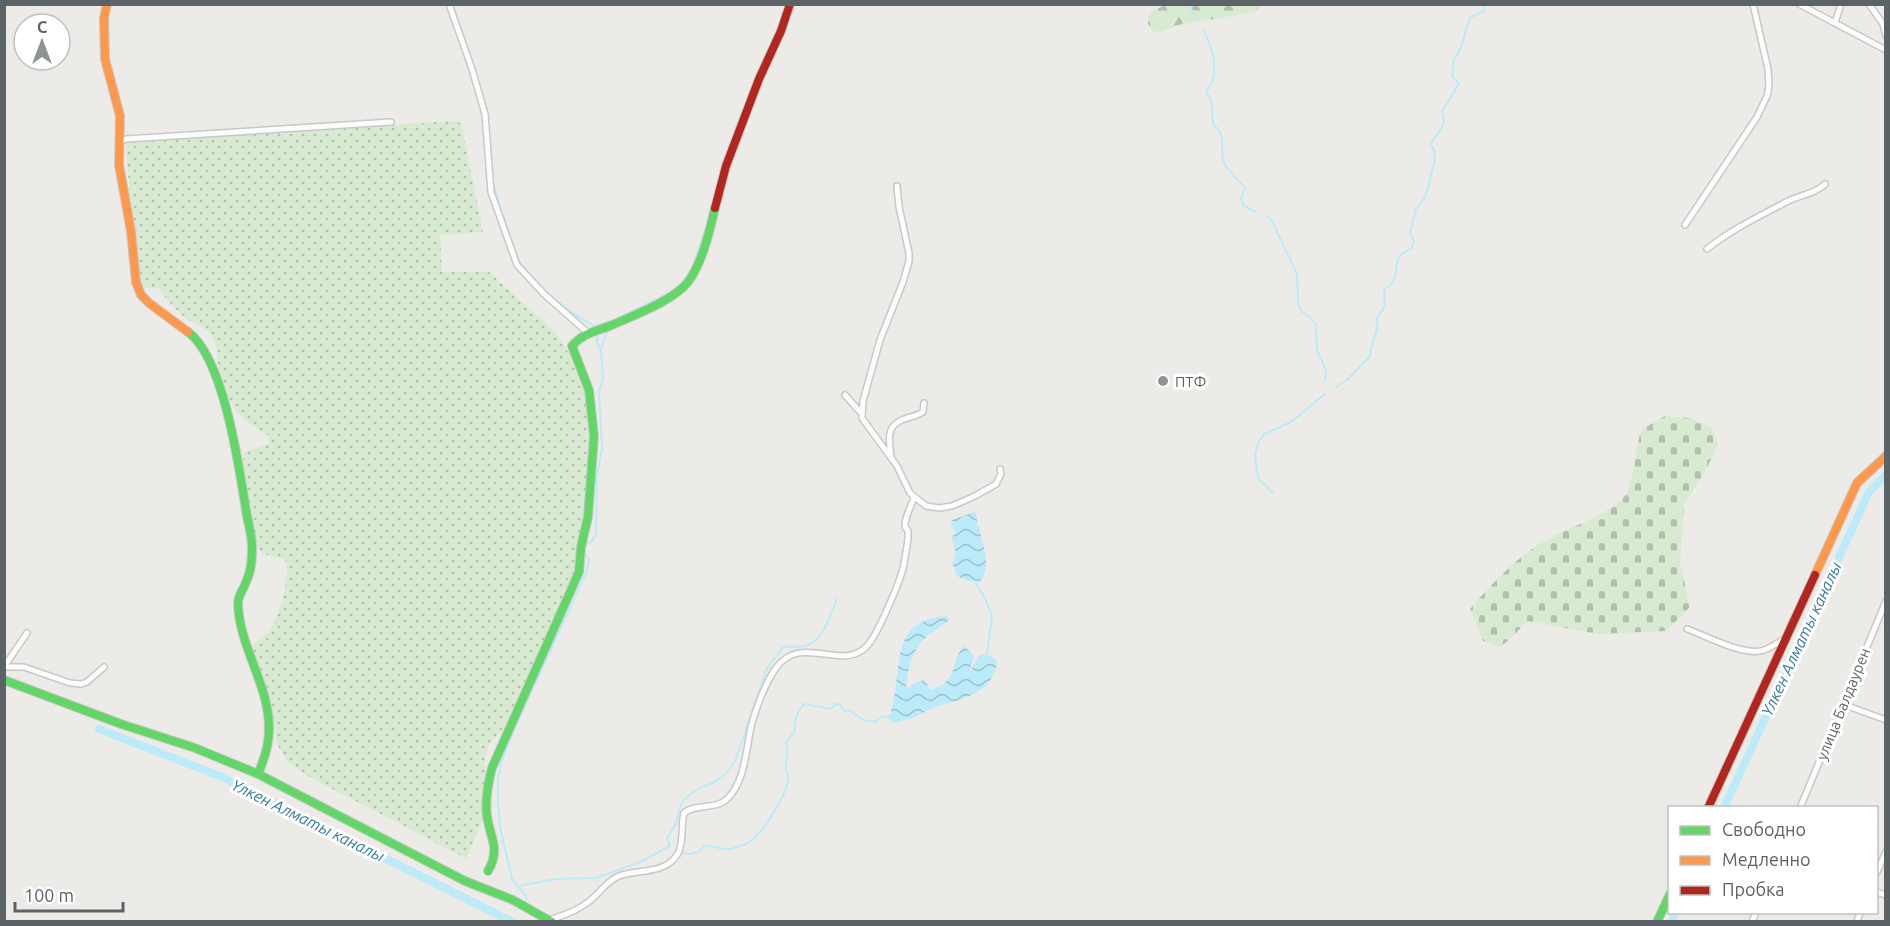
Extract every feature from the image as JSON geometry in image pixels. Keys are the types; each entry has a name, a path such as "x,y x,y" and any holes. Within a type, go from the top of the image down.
{"street":[{"path":"107,4 104,18 105,59 120,116 119,165 131,231 138,290 149,303 199,341 231,420 252,546 249,576 238,597 238,603 243,634 270,719 268,755 258,774"},
{"path":"449,4 485,114 491,192 517,265 545,295 587,332"},
{"path":"488,870 495,860 496,851 486,814 487,794 494,760 579,572 581,546 588,517 594,436 589,390 572,346 577,338 587,332 609,326 671,296 686,284 705,242 726,165 790,4"},
{"path":"1685,225 1757,117 1767,96 1768,69 1753,4"},
{"path":"1799,4 1886,50"},
{"path":"1835,23 1841,4"},
{"path":"1869,4 1885,23 1886,36"},
{"path":"119,142 126,139 206,133 391,122"},
{"path":"1707,249 1753,218 1819,190 1825,184"},
{"path":"897,186 898,207 909,261 880,340 865,391 862,414 865,424 891,458 914,498 926,506 939,508 952,506 975,496 996,483 1001,474 1000,469"},
{"path":"845,395 862,414"},
{"path":"891,458 888,439 891,431 899,421 923,412 924,403"},
{"path":"1708,806 1857,483 1886,456"},
{"path":"4,680 121,724 195,748 258,774 465,880 513,900 550,921 569,913 594,897 605,884 613,879 663,866 672,861 679,852 684,813 697,807 718,804 726,799 738,781 752,724 777,666 797,652 842,656 858,654 868,645 900,580 908,532 905,524 914,498"},
{"name":"улица Балдаурен","path":"1800,806 1886,601"},
{"path":"1687,629 1734,647 1755,651 1765,650 1785,639"},
{"path":"27,633 4,667 24,667 70,683 81,684 87,682 104,667"},
{"path":"1842,704 1886,720"},
{"path":"1878,870 1886,852"},
{"path":"1657,921 1668,898"},
{"path":"569,913 569,921"}],"green space":[{"path":"1257,4 1259,7 1256,12 1178,25 1160,32 1153,31 1148,24 1149,13 1163,6"},
{"path":"452,121 461,123 483,232 440,235 442,272 489,272 553,330 571,356 583,384 591,435 586,500 574,571 561,606 504,727 489,745 485,759 487,781 483,818 467,859 306,775 286,760 277,744 272,714 252,649 257,641 268,632 277,617 287,576 286,567 285,559 264,554 256,543 248,503 243,453 269,443 269,436 241,415 228,398 220,377 213,337 204,328 179,312 159,288 142,288 139,285 125,143"},
{"path":"1665,416 1691,418 1712,428 1718,446 1702,477 1684,504 1680,563 1690,607 1666,631 1598,634 1528,621 1501,647 1483,641 1470,609 1525,554 1548,539 1612,508 1620,501 1629,489 1641,430"}],"water":[{"path":"974,512 977,517 986,566 980,581 968,581 957,576 952,562 956,552 952,536 956,534 951,526 952,520"},
{"path":"947,616 950,620 930,634 914,653 906,685 908,688 924,680 931,690 940,686 953,671 959,652 964,646 974,656 969,673 979,656 982,655 997,660 995,672 990,681 974,694 894,723 889,719 900,655 906,637 910,630 924,621"}],"waterway":[{"path":"1336,387 1347,380 1370,356 1378,323 1377,318 1385,306 1384,290 1395,277 1400,256 1412,248 1414,241 1410,233 1416,209 1425,197 1435,160 1434,150 1430,144 1442,128 1444,121 1442,111 1459,84 1452,76 1454,59 1471,17 1483,12 1486,4"},
{"path":"1189,5 1197,19"},
{"path":"455,14 471,60"},
{"path":"1203,30 1214,60 1213,79 1206,92 1211,99 1213,124 1221,135 1223,160 1245,188 1241,199 1243,205 1256,212"},
{"path":"480,88 487,110 490,141"},
{"path":"493,183 499,206"},
{"path":"502,214 513,248 524,269 552,298 596,327 598,339 596,341 601,350"},
{"path":"1267,217 1271,219 1297,274 1298,303 1301,311 1309,316 1316,325 1317,349 1326,371 1325,380"},
{"path":"695,260 705,231"},
{"path":"623,316 669,293"},
{"path":"526,900 526,896 512,879 500,827 498,778 501,763 516,725 587,571 589,559 584,553 585,545 592,541 596,534 597,477 602,448 599,392 603,379 601,350 608,329"},
{"path":"1273,493 1258,478 1255,456 1258,443 1264,434 1291,422 1325,394"},
{"name":"Үлкен Алматы каналы","path":"1725,806 1869,492 1886,475"},
{"path":"974,581 985,598 992,616 987,654"},
{"path":"518,886 556,879 596,878 640,862 670,846 667,839 684,800 694,791 719,779 730,769 736,759 767,668 783,647 799,647 814,642 826,625 837,599"},
{"path":"681,853 691,854 700,851 704,846 735,848 752,840 762,829 780,802 787,785 788,750 786,742 795,731 796,716 804,704 831,709 835,704 840,704 845,712 849,710 863,720 875,722 881,717 890,716"},
{"name":"Үлкен Алматы каналы","path":"99,729 222,777 513,922"},
{"name":"Үлкен Алматы каналы","path":"1671,922 1675,914"}],"traffic: fast":[{"path":"488,871 494,856 486,810 492,768 579,572 581,547 588,517 594,436 589,390 572,346 586,335 653,307 681,289 688,282 702,256 715,208"},
{"path":"188,332 201,345 220,388 234,442 251,536 251,566 238,603 243,635 260,682 268,714 268,742 258,774"},
{"path":"4,680 121,724 195,748 258,774 465,881 513,900 552,922"},
{"path":"1657,922 1668,898"}],"traffic: slow":[{"path":"107,4 104,18 105,59 120,116 119,165 131,231 136,282 141,295 149,303 188,332"},
{"path":"1815,575 1857,483 1886,456"}],"traffic: jam":[{"path":"715,208 726,166 790,4"},
{"path":"1709,806 1815,575"}],"place":[{"name":"ПТФ","path":"1163,381"}]}
